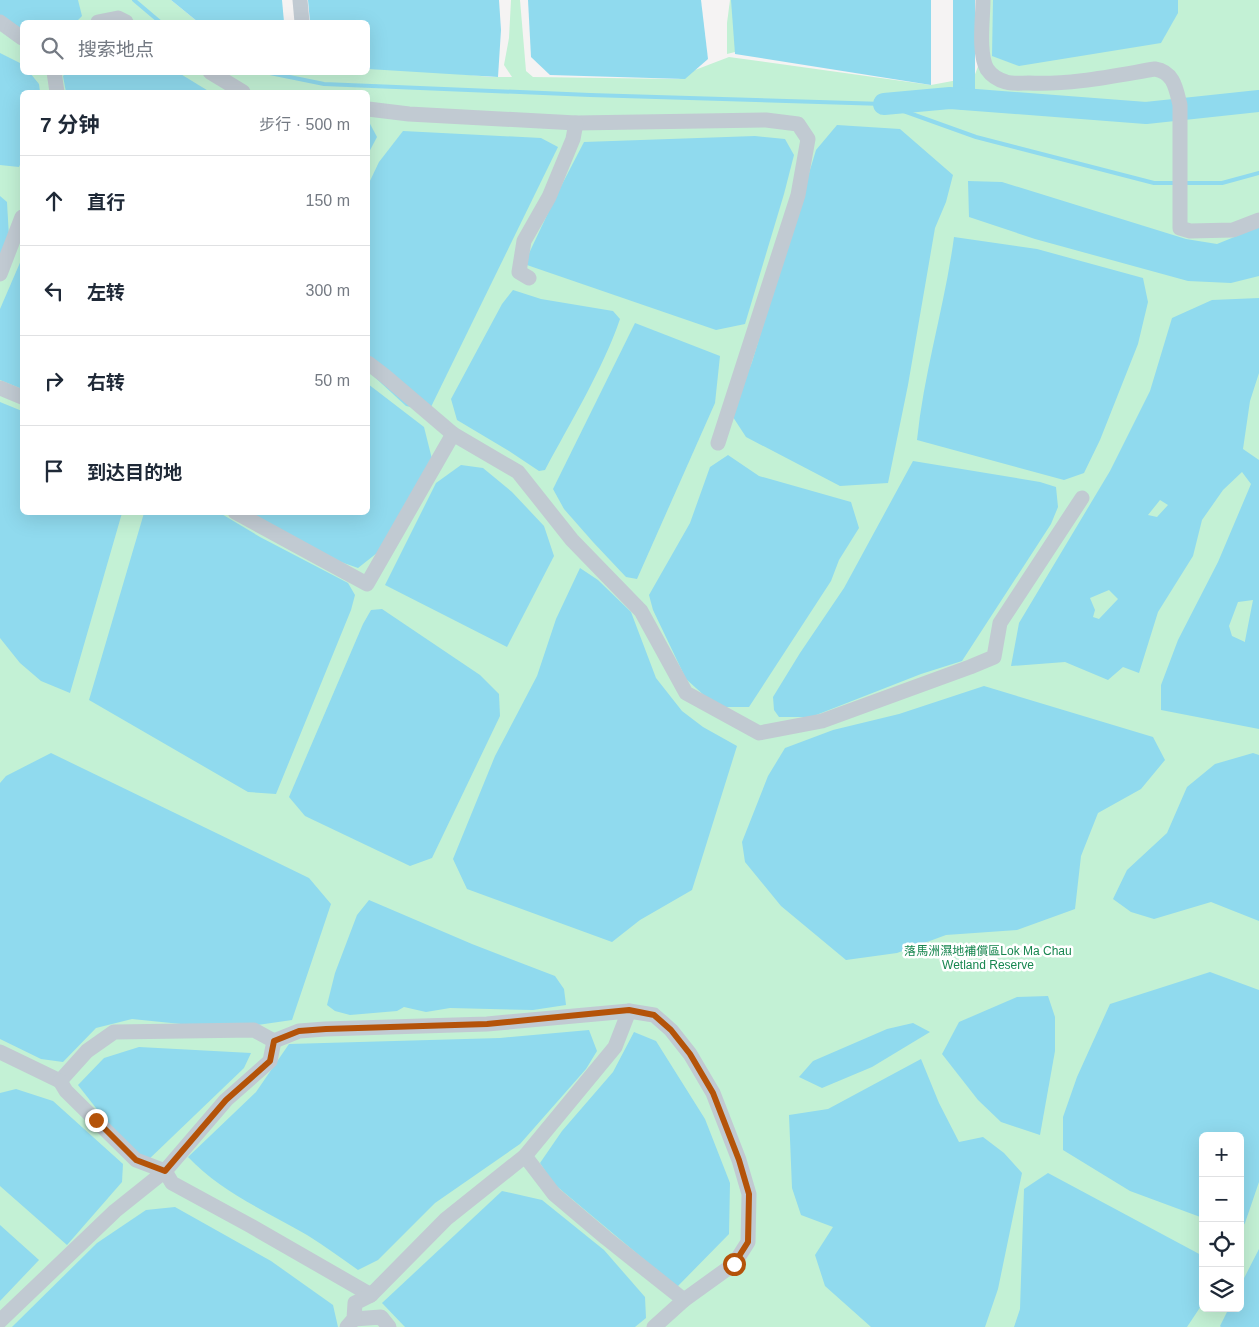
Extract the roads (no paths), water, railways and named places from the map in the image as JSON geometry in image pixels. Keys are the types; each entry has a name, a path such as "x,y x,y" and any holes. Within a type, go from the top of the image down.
{"street":[{"path":"300,0 302,20"},
{"path":"983,0 982,44 984,61 988,70 1006,82 1046,84 1087,81 1155,69 1162,70 1173,80 1180,105 1180,228 1183,230 1233,230 1259,220"},
{"path":"108,20 118,18 122,20"},
{"path":"0,22 20,37"},
{"path":"54,75 57,90"},
{"path":"215,75 240,90"},
{"path":"370,109 409,114 576,122 766,120 798,124 808,139 798,195 718,443"},
{"path":"529,278 519,272 524,241 549,197 573,139 576,122"},
{"path":"0,274 20,222"},
{"path":"370,365 453,434 518,472 572,540 641,611 686,693 760,733 822,720 994,657 1000,623 1082,498"},
{"path":"0,388 20,396"},
{"path":"240,515 367,584 453,434"},
{"path":"389,1327 381,1317 350,1323 355,1303 371,1294 446,1219 525,1156 615,1047 629,1010"},
{"path":"274,1041 299,1031 487,1024 629,1010 654,1015 671,1030 690,1054 713,1093 739,1160 749,1194 748,1242 734,1264 684,1300 654,1327"},
{"path":"60,1081 87,1051 114,1032 254,1030 274,1041"},
{"path":"0,1321 114,1211 165,1171 226,1100 270,1061 274,1041"},
{"path":"0,1052 60,1081 66,1091 136,1160 165,1171 172,1183 371,1294"},
{"path":"525,1156 554,1194 684,1300"}],"water":[{"path":"0,0 78,0 82,16 78,20 20,20 20,32 0,19"},
{"path":"171,0 282,0 284,20 196,20"},
{"path":"308,0 499,0 501,30 498,77 370,69 370,20 310,20"},
{"path":"528,0 701,0 708,59 685,79 550,75 531,57"},
{"path":"731,0 931,0 931,85 735,54"},
{"path":"993,0 1178,0 1178,13 1161,43 1019,66 992,56"},
{"path":"0,53 20,63 20,75 32,75 39,84 40,90 20,90 19,167 0,165"},
{"path":"182,75 207,90 66,90 63,76"},
{"path":"370,124 377,137 370,150"},
{"path":"837,125 900,129 953,175 946,202 935,228 908,385 888,483 840,486 746,437 731,414 752,362 816,150"},
{"path":"403,131 541,138 558,147 429,411 406,406 370,373 370,181 379,162"},
{"path":"755,136 785,139 794,155 745,324 716,330 524,264 584,142"},
{"path":"968,181 1002,182 1186,239 1217,244 1259,227 1259,276 1231,283 1188,281 1035,239 969,217"},
{"path":"0,196 7,202 9,237 0,260"},
{"path":"954,237 1037,249 1143,278 1148,302 1138,344 1100,440 1084,473 1064,480 917,440 924,389"},
{"path":"20,263 20,388 0,380 0,309"},
{"path":"513,290 541,299 613,311 620,319 605,357 586,396 545,470 539,471 457,420 451,399 502,304"},
{"path":"1259,298 1259,373 1250,401 1243,449 1259,460 1259,729 1161,710 1161,685 1178,640 1218,562 1251,484 1242,472 1223,490 1202,520 1193,556 1158,612 1139,673 1123,667 1108,680 1065,662 1011,666 1019,623 1110,471 1150,391 1172,318 1212,300","holes":["1160,500 1168,505 1157,517 1148,515","1109,590 1118,599 1099,619 1093,617 1095,610 1090,598","1253,600 1245,642 1232,636 1229,626 1238,602"]},
{"path":"635,323 720,356 715,403 637,579 626,577 593,542 564,509 553,489"},
{"path":"370,386 424,427 432,459 377,553 358,568 341,562 255,515 370,515"},
{"path":"0,402 20,410 20,515 121,515 70,693 41,681 20,663 0,638"},
{"path":"728,455 759,476 851,502 859,528 839,560 831,581 749,707 717,707 686,679 653,610 649,595 690,523 710,467"},
{"path":"913,461 1040,482 1056,487 1058,507 1051,524 962,661 921,674 811,717 779,717 774,710 773,697 844,588"},
{"path":"461,465 483,468 512,492 544,526 554,556 507,647 385,585 436,483"},
{"path":"143,515 223,515 260,537 348,583 355,595 351,610 276,794 248,792 89,700"},
{"path":"580,568 598,580 631,612 656,678 682,711 703,727 737,746 692,890 640,920 612,942 467,889 453,859 495,756 537,676 556,619"},
{"path":"382,609 480,675 499,694 500,716 432,858 410,866 305,816 289,797 363,624 371,610"},
{"path":"984,686 1153,737 1165,760 1141,789 1098,813 1081,856 1075,909 1017,930 946,935 897,953 846,960 781,906 745,862 742,842 768,776 785,748 833,730 899,714"},
{"path":"51,753 309,878 331,904 292,1020 230,1029 132,1019 96,1028 63,1062 41,1059 0,1039 0,783 6,776"},
{"path":"1253,753 1259,755 1259,921 1211,902 1154,919 1131,912 1113,899 1127,870 1167,833 1187,787 1215,764"},
{"path":"369,900 472,944 555,976 564,989 566,1005 533,1010 450,1008 426,1012 404,1007 397,1011 350,1015 335,1011 327,1005 335,973 357,915"},
{"path":"1210,972 1259,990 1259,1182 1244,1225 1244,1132 1199,1132 1199,1217 1130,1191 1063,1150 1063,1117 1077,1077 1110,1004"},
{"path":"1048,996 1055,1017 1055,1051 1040,1135 1001,1122 978,1100 942,1054 959,1022 1017,997"},
{"path":"913,1023 930,1032 872,1067 822,1088 799,1077 813,1061 887,1029"},
{"path":"589,1030 597,1051 586,1069 520,1144 435,1203 378,1260 358,1270 307,1235 229,1191 188,1157 256,1092 289,1044 500,1038"},
{"path":"634,1032 656,1041 705,1119 730,1183 729,1234 677,1287 554,1184 540,1163 562,1131 613,1072"},
{"path":"139,1047 251,1053 244,1068 146,1162 110,1126 78,1085 104,1058"},
{"path":"921,1059 939,1103 959,1142 983,1137 1004,1153 1022,1173 998,1289 985,1327 871,1327 825,1286 815,1255 833,1227 801,1215 792,1188 789,1115 828,1109"},
{"path":"16,1089 53,1101 123,1164 122,1182 67,1245 0,1186 0,1093"},
{"path":"1048,1173 1199,1254 1199,1309 1187,1327 1014,1327 1020,1309 1024,1189"},
{"path":"502,1191 542,1200 604,1250 645,1297 646,1318 635,1327 405,1327 382,1303"},
{"path":"175,1207 271,1261 333,1305 338,1327 12,1327 97,1243 146,1210"},
{"path":"0,1225 39,1260 0,1301"},
{"path":"1259,1249 1259,1327 1221,1327 1227,1312 1244,1312 1244,1278"}],"waterway":[{"path":"134,0 158,20"},
{"path":"964,0 964,99"},
{"path":"280,75 324,84 884,104 976,137 1154,183 1177,183"},
{"path":"884,104 950,98 1146,113 1259,101"},
{"path":"1184,183 1222,183 1259,173"}],"park label":[{"name":"落馬洲濕地補償區Lok Ma Chau Wetland Reserve","path":"988,958"}]}
